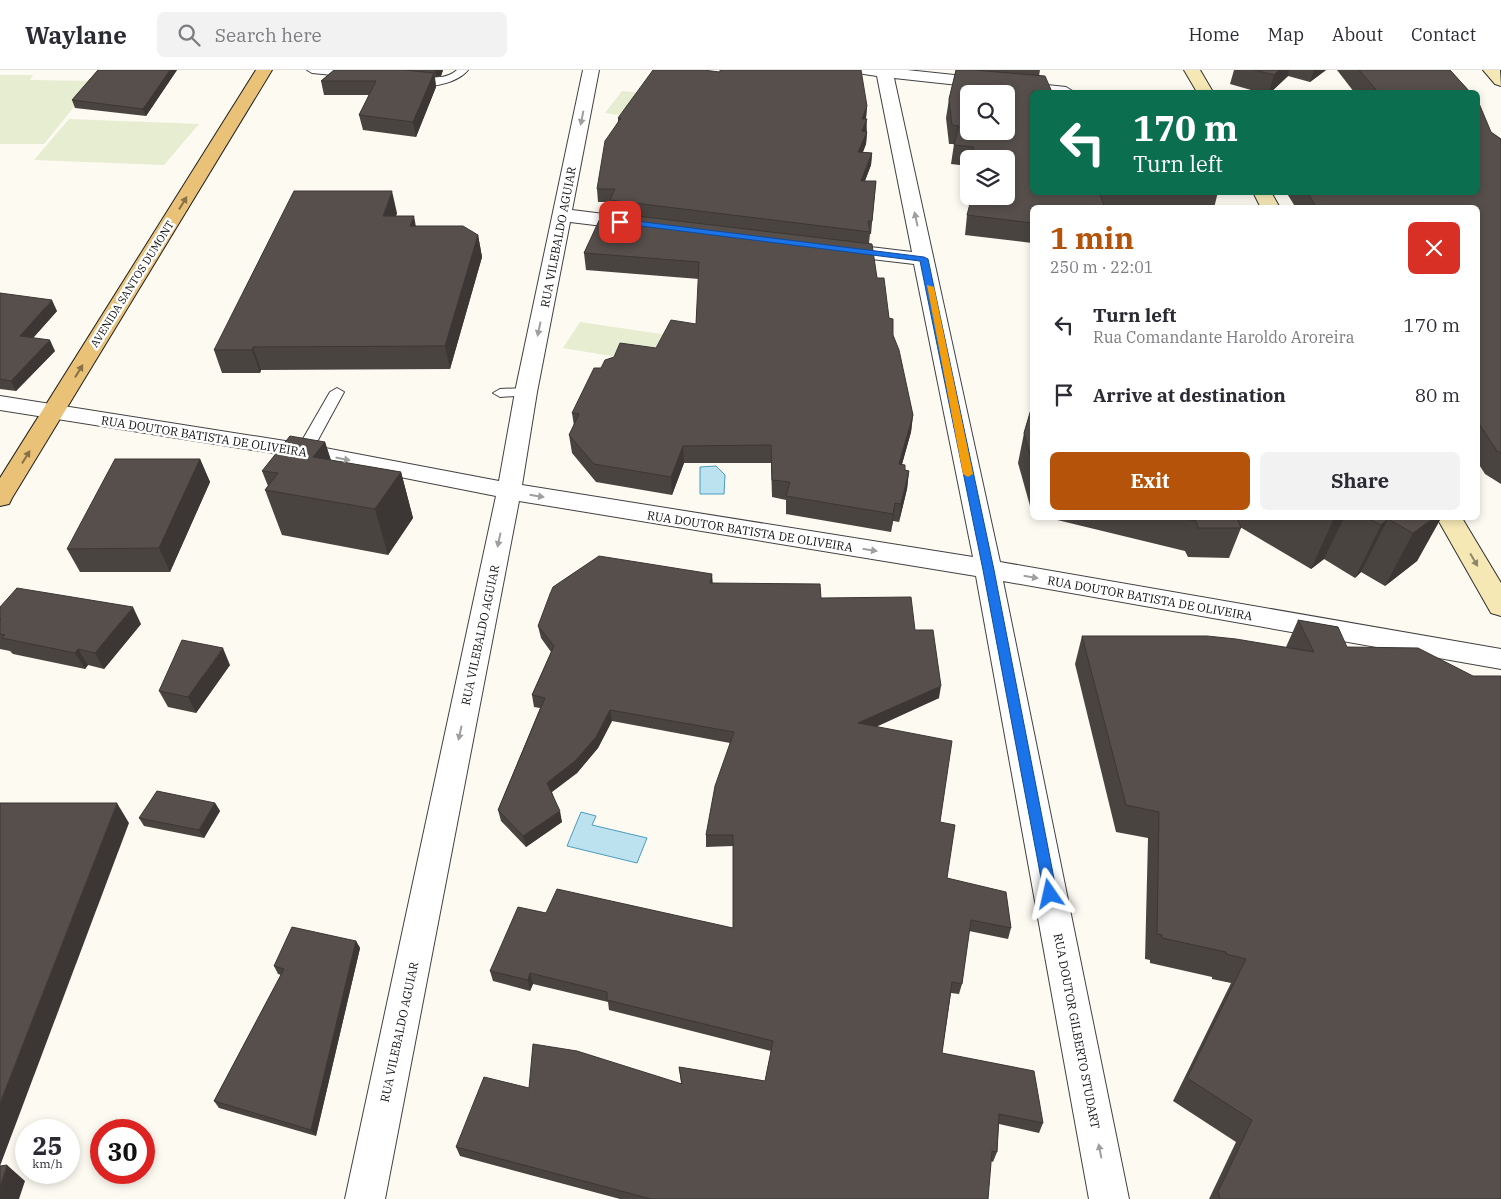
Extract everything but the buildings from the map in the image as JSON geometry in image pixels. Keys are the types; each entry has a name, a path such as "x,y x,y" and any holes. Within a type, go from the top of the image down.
{"main road":[{"name":"AVENIDA SANTOS DUMONT","path":"0,498 264,70"}],"street":[{"name":"RUA VILEBALDO AGUIAR","path":"365,1199 509,491 526,392 591,70"},
{"path":"1192,70 1204,90"},
{"path":"1491,70 1501,81"},
{"path":"877,71 1048,90"},
{"name":"RUA DOUTOR GILBERTO STUDART","path":"877,71 924,259 988,570 1109,1199"},
{"path":"563,215 651,226"},
{"path":"817,246 924,259"},
{"name":"RUA DOUTOR BATISTA DE OLIVEIRA","path":"0,403 304,451 509,491 988,570 1501,658"},
{"path":"1451,520 1501,606"}],"lane":[{"path":"312,70 369,76"},
{"path":"398,78 444,82 455,78 463,70"},
{"path":"304,451 338,392"},
{"path":"500,393 526,392"}],"green space":[{"path":"0,75 33,75 30,80 95,81 44,144 0,144"},
{"path":"622,91 651,94 635,117 605,113"},
{"path":"69,119 199,124 164,165 34,160"},
{"path":"580,322 668,335 653,363 563,348"}],"water":[{"path":"716,466 725,475 724,494 700,494 700,467"},
{"path":"581,812 596,816 592,825 647,838 637,863 567,846"}],"slow traffic":[{"path":"930,287 968,474"}],"route":[{"path":"620,222 924,259 988,570 1050,894"}]}
